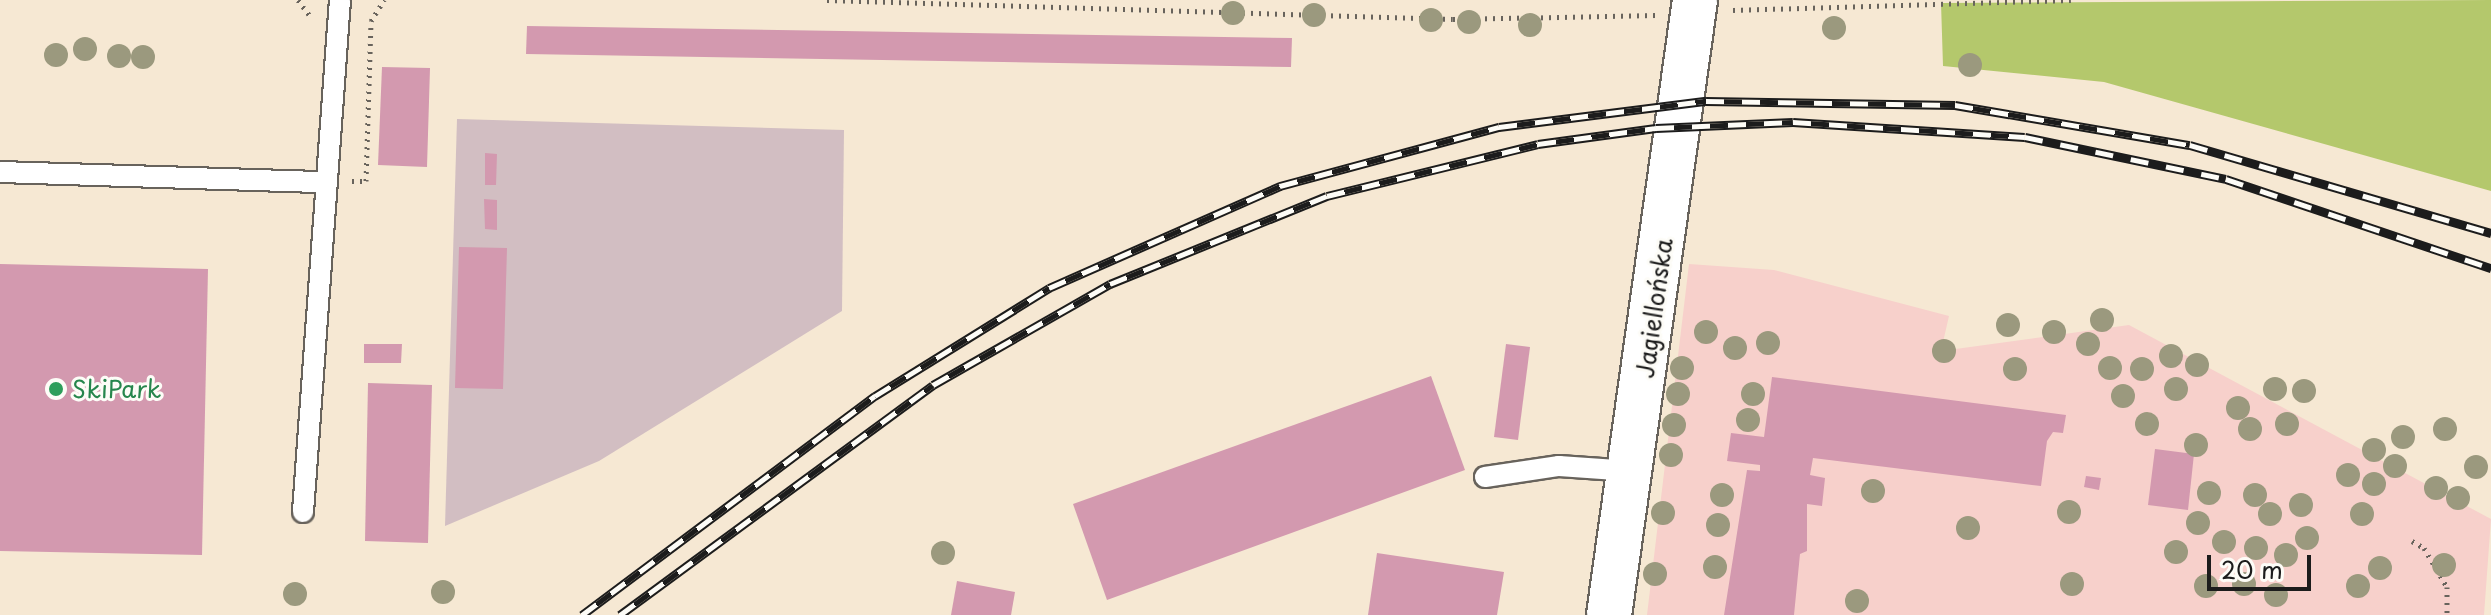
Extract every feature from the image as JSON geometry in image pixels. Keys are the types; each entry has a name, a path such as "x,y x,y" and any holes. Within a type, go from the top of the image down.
{"street":[{"name":"Jagiellońska","path":"1609,615 1708,10"}],"lane":[{"path":"303,512 322,182 340,0"},
{"path":"0,172 322,182"},
{"path":"1485,477 1559,466 1631,471"}],"path":[{"path":"322,182 366,181 371,21 384,0"},
{"path":"827,0 1491,19 1636,6"},
{"path":"1708,10 1765,2 2071,0"},
{"path":"2412,541 2447,587 2447,615"}],"shaded area":[{"path":"457,119 844,130 842,311 599,461 445,526"},
{"path":"1689,264 1774,270 1949,316 1941,351 2129,325 2491,519 2484,615 1647,615"}],"green space":[{"path":"2491,0 2491,191 2104,82 1943,66 1941,3"}],"building":[{"path":"527,26 1292,38 1291,67 526,54"},
{"path":"382,67 430,68 427,167 378,165"},
{"path":"485,153 497,154 496,185 485,185"},
{"path":"484,199 497,200 497,230 485,229"},
{"path":"459,247 507,248 503,389 455,388"},
{"path":"0,264 208,269 202,555 0,551"},
{"path":"364,344 402,344 401,363 364,363"},
{"path":"1506,344 1530,347 1518,440 1494,437"},
{"path":"1431,376 1465,470 1107,600 1073,504"},
{"path":"1772,377 2066,415 2063,433 2053,432 2047,441 2041,486 1813,458 1810,475 1825,478 1822,506 1807,504 1807,551 1800,554 1794,615 1724,615 1747,470 1760,471 1760,465 1727,461 1731,433 1764,437"},
{"path":"368,383 432,385 428,543 365,541"},
{"path":"2155,449 2194,454 2188,510 2148,505"},
{"path":"2086,476 2101,478 2099,490 2084,487"},
{"path":"1377,553 1504,572 1497,615 1368,615"},
{"path":"957,581 1015,592 1011,615 951,615"}],"railway":[{"path":"582,615 875,396 1049,288 1280,186 1499,127 1706,101 1955,105 2190,145 2491,233"},
{"path":"620,615 933,385 1110,284 1327,196 1538,144 1656,128 1793,122 2025,137 2226,179 2491,268"}],"place":[{"name":"SkiPark","path":"56,389"}]}
